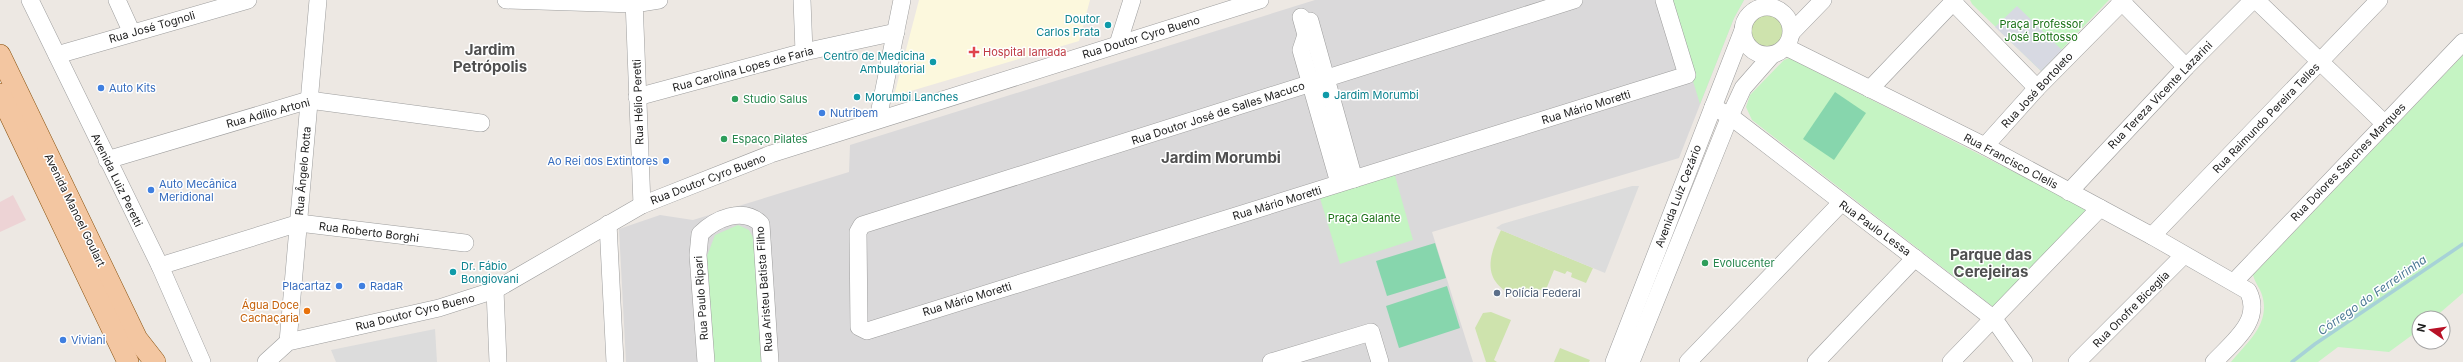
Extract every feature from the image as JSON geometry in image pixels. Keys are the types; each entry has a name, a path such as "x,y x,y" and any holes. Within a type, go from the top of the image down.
{"main road":[{"name":"Avenida Manoel Goulart","path":"0,55 137,339 155,362"},
{"name":"Avenida Manoel Goulart","path":"0,94 128,362"}],"street":[{"name":"Avenida Luiz Peretti","path":"30,0 160,266 202,362"},
{"path":"117,0 132,33"},
{"name":"Rua José Tognoli","path":"57,55 248,0"},
{"name":"Rua Ângelo Rotta","path":"288,342 318,0"},
{"path":"506,0 634,2 659,0"},
{"path":"802,0 804,52"},
{"path":"878,119 902,0"},
{"path":"1118,44 1132,0"},
{"name":"Rua Doutor Cyro Bueno","path":"266,362 288,342 439,308 495,290 642,205 770,154 1118,44 1221,6 1260,0"},
{"name":"Rua Doutor José de Salles Macuco","path":"867,331 859,327 858,232 862,225 1574,0"},
{"name":"Rua Mário Moretti","path":"867,331 1687,75 1664,0"},
{"name":"Avenida Luiz Cezário","path":"1623,360 1743,88 1823,0"},
{"name":"Rua Tereza Vicente Lazarini","path":"2069,192 2186,67 2253,0"},
{"path":"2256,0 2385,124"},
{"name":"Rua Raimundo Pereira Telles","path":"2152,236 2379,0"},
{"path":"1870,89 1954,1 2037,88"},
{"path":"2122,1 2186,67"},
{"name":"Rua José Bortoleto","path":"1985,146 2037,88 2122,1"},
{"name":"Rua Hélio Peretti","path":"634,2 642,205"},
{"path":"1784,5 1791,24 1783,44 1759,54 1753,50 1744,38 1742,30 1745,21 1755,6 1758,8 1784,5"},
{"path":"1318,81 1301,50 1306,35 1300,17 1318,81 1335,141 1347,181"},
{"name":"Avenida Luiz Cezário","path":"1623,360 1742,30"},
{"name":"Rua Carolina Lopes de Faria","path":"637,97 804,52 896,32"},
{"name":"Rua Dolores Sanches Marques","path":"2234,282 2463,42"},
{"name":"Rua Francisco Clelis","path":"1783,44 1985,146 2152,236 2248,291 2253,302 2252,315 2244,329 2214,362"},
{"name":"Rua Adílio Artoni","path":"107,160 309,100 481,123"},
{"name":"Rua Paulo Lessa","path":"1713,107 1730,116 1841,203 1994,319 2024,362"},
{"path":"1688,362 1841,203"},
{"path":"1951,362 2100,208"},
{"name":"Rua Paulo Ripari","path":"706,362 698,255 700,234 711,223 740,214 756,218"},
{"name":"Rua Aristeu Batista Filho","path":"756,218 761,224 770,362"},
{"name":"Rua Roberto Borghi","path":"160,266 299,223 465,243"},
{"path":"608,224 615,362"},
{"name":"Rua Onofre Biceglia","path":"2077,362 2184,255"},
{"path":"1816,362 1915,258"},
{"path":"495,290 498,362"},
{"path":"1271,362 1371,332 1380,362"}],"shaded area":[{"name":"Hospital Iamada","path":"919,0 1090,0 1079,41 894,96"},
{"name":"Jardim Morumbi","path":"1315,0 1744,0 1734,18 1679,158 1432,232 1473,362 626,362 619,229 660,215 693,220 849,172 850,145"},
{"path":"2017,6 2062,50 2041,71 1995,27"},
{"path":"1632,186 1639,186 1605,273 1496,228 1502,224"},
{"path":"13,195 26,220 0,232 0,202"},
{"path":"435,329 437,362 336,362 331,350"}],"green space":[{"path":"1668,0 1744,0 1734,18 1700,104"},
{"name":"Praça Professor José Bottosso","path":"1970,0 2109,0 2041,71 1972,4"},
{"path":"1764,15 1770,15 1780,22 1783,31 1782,37 1776,44 1770,47 1764,47 1754,40 1751,34 1751,28 1758,18"},
{"path":"2463,55 2463,293 2443,310 2411,310 2411,336 2389,352 2338,347 2318,362 2231,362 2256,332 2263,315 2264,305 2262,295 2253,275"},
{"path":"1789,58 2091,211 1996,309 1752,120 1746,107 1750,95 1784,60"},
{"path":"1835,92 1866,113 1834,160 1803,139"},
{"name":"Praça Galante","path":"1394,172 1413,240 1340,264 1319,195"},
{"path":"738,225 749,230 756,243 761,362 714,362 707,256 715,235"},
{"path":"1501,230 1593,268 1586,283 1571,277 1572,273 1567,271 1565,274 1554,270 1545,292 1539,289 1537,294 1524,289 1520,299 1508,293 1499,286 1494,279 1491,270 1492,252"},
{"path":"1435,243 1446,278 1387,296 1376,261"},
{"path":"1447,286 1460,328 1399,348 1386,306"},
{"path":"1491,312 1511,320 1494,360 1497,362 1486,362 1475,328 1483,313"},
{"path":"1560,348 1590,360 1589,362 1554,362"}],"waterway":[{"name":"Córrego do Ferreirinha","path":"2292,362 2315,344 2463,244"}],"place":[{"name":"Doutor Carlos Prata","path":"1108,25"},
{"name":"Hospital Iamada","path":"974,52"},
{"name":"Centro de Medicina Ambulatorial","path":"933,62"},
{"name":"Auto Kits","path":"101,88"},
{"name":"Jardim Morumbi","path":"1326,95"},
{"name":"Morumbi Lanches","path":"857,97"},
{"name":"Studio Salus","path":"735,99"},
{"name":"Nutribem","path":"822,113"},
{"name":"Espaço Pilates","path":"724,139"},
{"name":"Ao Rei dos Extintores","path":"666,161"},
{"name":"Auto Mecânica Meridional","path":"151,190"},
{"name":"Evolucenter","path":"1705,263"},
{"name":"Dr. Fábio Bongiovani","path":"453,272"},
{"name":"Placartaz","path":"339,286"},
{"name":"RadaR","path":"362,286"},
{"name":"Polícia Federal","path":"1497,293"},
{"name":"Água Doce Cachaçaria","path":"307,311"},
{"name":"Viviani","path":"63,340"}],"district":[{"name":"Jardim Petrópolis","path":"490,58"},
{"name":"Jardim Morumbi","path":"1221,157"},
{"name":"Parque das Cerejeiras","path":"1991,262"}]}
